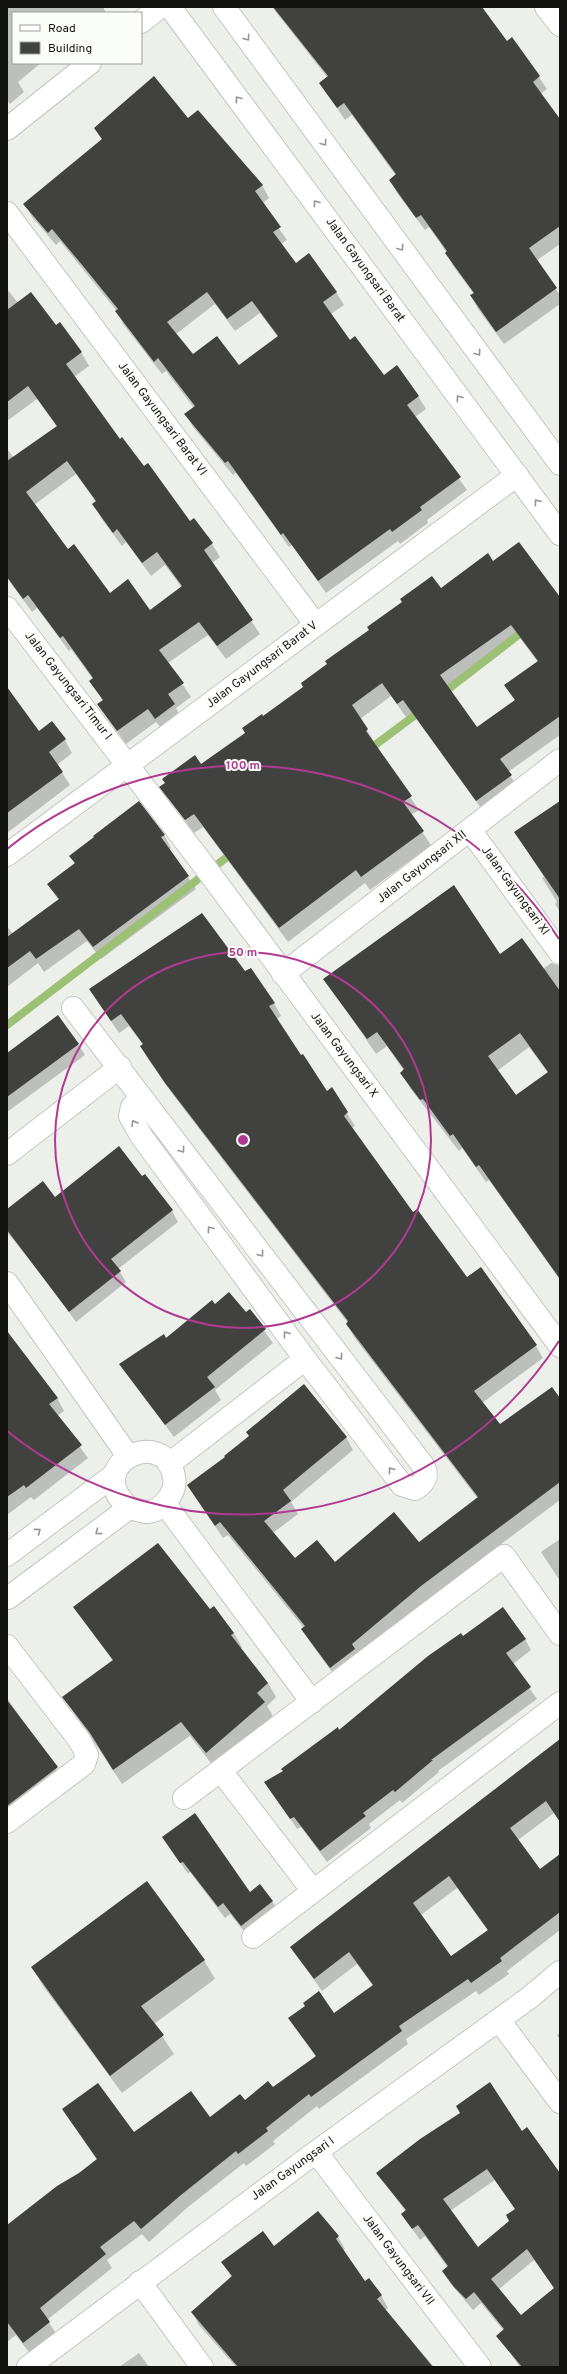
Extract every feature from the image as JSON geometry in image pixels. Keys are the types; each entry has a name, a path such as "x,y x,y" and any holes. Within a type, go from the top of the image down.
{"street":[{"path":"142,21 160,7"},
{"name":"Jalan Gayungsari Barat","path":"170,7 560,534"},
{"path":"224,7 557,453"},
{"path":"546,7 560,25"},
{"path":"7,129 89,64"},
{"name":"Jalan Gayungsari Barat VI","path":"7,213 316,625"},
{"name":"Jalan Gayungsari Barat V","path":"7,854 517,475"},
{"name":"Jalan Gayungsari Timur I","path":"7,608 128,765"},
{"name":"Jalan Gayungsari XII","path":"284,974 560,760"},
{"name":"Jalan Gayungsari X","path":"128,765 560,1346"},
{"name":"Jalan Gayungsari XI","path":"470,830 560,953"},
{"path":"73,1008 120,1067 141,1097 422,1464 426,1473 425,1480 421,1485 415,1489 402,1486 305,1359 142,1137 130,1116 132,1107 141,1097"},
{"path":"7,1154 120,1067"},
{"path":"7,1283 128,1456"},
{"path":"170,1464 305,1359"},
{"path":"139,1451 150,1452 161,1456 170,1464 174,1477 173,1492 165,1504 148,1512 129,1508 119,1500 114,1488 114,1475 119,1464 128,1456 139,1451"},
{"path":"7,1555 114,1475"},
{"path":"165,1504 312,1702"},
{"path":"7,1613 7,1598 129,1508"},
{"path":"184,1798 504,1556 560,1634"},
{"path":"7,1646 80,1741 86,1755 84,1764 7,1822"},
{"path":"253,1937 560,1703"},
{"path":"221,1770 313,1891"},
{"name":"Jalan Gayungsari I","path":"28,2367 316,2152 499,2020 560,1972"},
{"path":"499,2020 560,2102"},
{"name":"Jalan Gayungsari VII","path":"316,2152 480,2367"},
{"path":"140,2282 202,2367"}],"building":[{"path":"273,7 482,7 507,41 512,37 540,76 533,82 560,119 560,226 529,248 557,288 496,332 470,295 474,293 445,253 447,251 421,215 416,218 389,180 396,174 344,103 337,108 319,83 328,76"},
{"path":"154,76 188,118 198,110 263,185 255,191 281,227 273,232 296,263 309,253 337,292 323,302 350,340 355,336 384,375 397,365 419,396 407,405 461,477 420,507 422,510 392,532 390,529 318,581 283,533 281,535 228,461 225,463 184,414 195,406 158,358 154,362 115,311 118,309 83,266 52,229 48,233 23,204 102,139 94,128","holes":["207,292 227,319 252,301 278,336 239,365 217,336 193,354 167,322"]},
{"path":"31,292 56,325 60,322 82,352 66,364 120,439 122,437 144,466 148,463 190,521 194,518 213,543 204,550 253,620 217,646 199,622 159,650 184,683 168,694 175,704 155,719 148,709 117,731 97,704 103,700 89,681 93,678 63,636 60,638 28,595 23,599 7,577 7,461 57,426 28,386 7,402 7,310","holes":["67,461 96,501 92,504 113,533 117,529 142,563 157,552 182,586 150,610 128,579 110,593 74,544 68,549 26,492"]},
{"path":"519,542 560,597 560,716 500,759 512,775 476,801 403,700 397,704 382,683 352,705 368,729 366,731 412,796 403,802 424,831 361,877 356,870 279,928 194,814 185,820 159,787 165,783 162,779 195,755 201,764 245,733 242,728 262,714 263,716 303,687 301,683 327,664 325,661 369,630 367,627 402,602 400,599 432,576 441,588 488,553 493,561","holes":["511,625 538,661 504,685 515,700 477,727 440,675"]},
{"path":"7,687 39,731 52,721 66,739 49,752 63,772 7,813"},
{"path":"139,801 165,835 161,837 189,876 93,947 79,929 36,959 30,951 7,968 7,937 59,899 47,884 75,863 69,856"},
{"path":"560,801 560,899 514,832"},
{"path":"454,885 500,954 522,938 560,991 560,1279 479,1165 476,1167 453,1134 450,1136 423,1099 420,1100 400,1073 404,1069 377,1032 367,1039 323,979","holes":["520,1033 548,1072 516,1095 488,1056"]},
{"path":"202,913 245,971 251,968 275,1003 269,1006 301,1055 303,1054 327,1091 332,1087 348,1112 344,1116 413,1212 417,1209 467,1277 481,1267 537,1345 474,1391 500,1424 552,1387 560,1398 560,1482 421,1586 352,1644 355,1649 330,1668 301,1629 305,1626 220,1522 215,1526 187,1485 225,1457 224,1456 249,1436 246,1432 304,1384 347,1437 283,1490 291,1501 264,1521 295,1558 317,1540 335,1562 394,1512 419,1542 478,1497 346,1324 348,1321 165,1083 140,1046 143,1044 121,1014 111,1021 89,989"},
{"path":"58,1015 79,1044 7,1097 7,1053"},
{"path":"119,1146 142,1176 145,1174 173,1210 111,1259 121,1271 69,1312 7,1230 7,1209 43,1181 55,1197"},
{"path":"229,1292 246,1312 250,1309 266,1329 207,1377 215,1387 165,1425 119,1364 164,1334 166,1338 212,1300 215,1304"},
{"path":"7,1331 58,1398 49,1404 82,1445 26,1488 24,1485 7,1497"},
{"path":"158,1543 210,1609 214,1606 234,1633 231,1635 268,1683 257,1693 265,1702 206,1753 181,1722 113,1770 90,1733 62,1697 113,1660 73,1607"},
{"path":"503,1607 526,1639 506,1653 531,1687 431,1760 433,1760 395,1792 393,1790 363,1813 366,1816 320,1851 294,1817 290,1819 264,1782 283,1771 281,1769 338,1727 339,1730 428,1656 461,1633 463,1636"},
{"path":"7,1700 58,1767 7,1806"},
{"path":"560,1739 560,1822 546,1801 510,1828 540,1869 560,1854 560,1912 500,1958 502,1961 471,1983 468,1979 399,2026 402,2031 311,2097 309,2094 266,2128 268,2131 238,2154 236,2151 141,2229 134,2221 100,2247 106,2254 40,2308 50,2322 23,2343 7,2322 7,2225 57,2186 79,2173 97,2159 62,2109 98,2083 134,2132 191,2091 210,2117 240,2094 245,2100 268,2081 273,2087 316,2056 288,2018 305,2006 303,2003 319,1991 334,2013 373,1985 349,1952 314,1979 290,1947","holes":["449,1876 488,1930 451,1956 413,1903"]},
{"path":"195,1813 250,1892 260,1884 273,1901 241,1926 223,1903 218,1907 183,1862 180,1863 162,1837"},
{"path":"147,1881 205,1960 141,2006 164,2035 110,2076 31,1967"},
{"path":"490,2082 522,2131 527,2127 560,2173 560,2367 522,2367 496,2336 504,2329 474,2292 466,2299 454,2287 442,2271 448,2266 418,2225 412,2229 401,2214 406,2210 376,2173 420,2139 460,2113 456,2106","holes":["487,2169 515,2209 506,2215 509,2221 478,2247 443,2199","527,2249 554,2288 521,2315 491,2279"]},
{"path":"318,2211 339,2236 336,2239 365,2281 369,2278 382,2295 377,2299 433,2367 238,2367 191,2312 232,2276 221,2262 263,2231 274,2246"}],"waterway":[{"path":"442,694 526,629"},
{"path":"367,751 422,710"},
{"path":"7,1025 235,851"}]}
